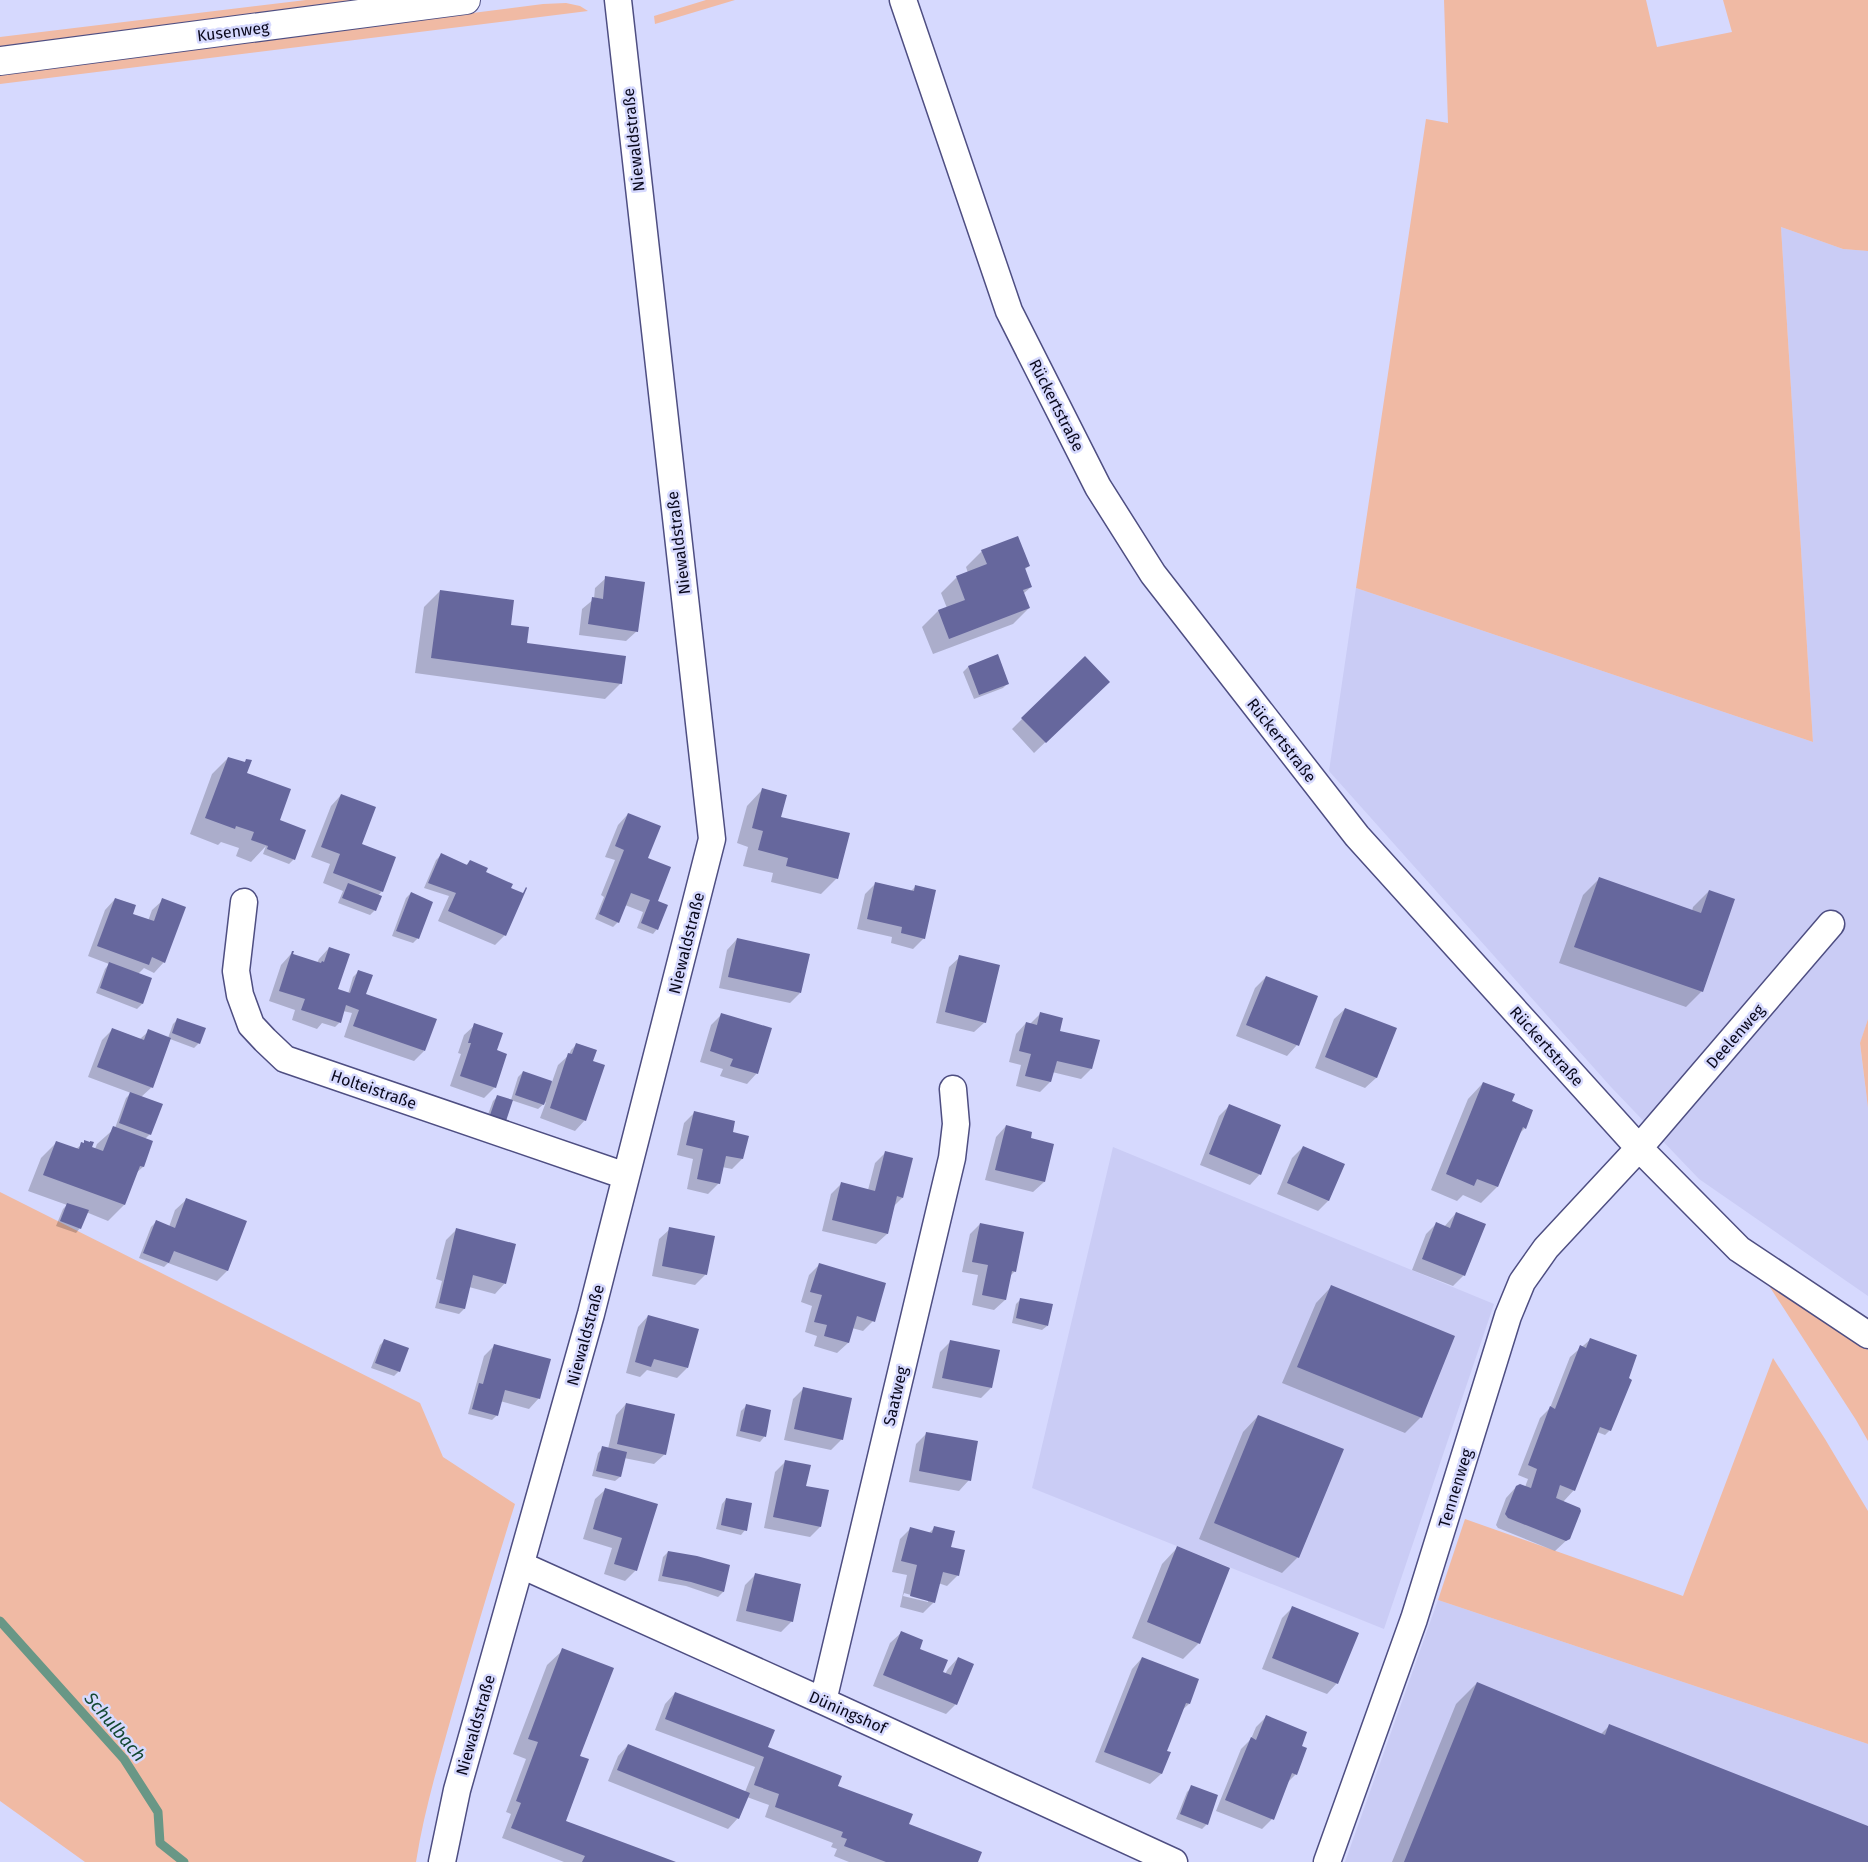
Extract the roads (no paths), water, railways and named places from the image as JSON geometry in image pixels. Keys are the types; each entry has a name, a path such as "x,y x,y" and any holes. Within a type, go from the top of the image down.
{"street":[{"name":"Kusenweg","path":"0,61 466,0"},
{"name":"Niewaldstraße","path":"442,1862 457,1790 591,1314 712,839 618,0"},
{"name":"Rückertstraße","path":"903,0 1009,311 1098,487 1154,574 1357,836 1638,1148 1738,1249 1868,1334"},
{"name":"Holteistraße","path":"244,902 236,971 240,995 251,1025 264,1040 286,1059 626,1176"},
{"name":"Deelenweg","path":"1638,1148 1831,924"},
{"name":"Saatweg","path":"823,1701 952,1158 956,1124 953,1089"},
{"name":"Tennenweg","path":"1327,1862 1414,1619 1508,1316 1522,1282 1546,1248 1638,1148"},
{"name":"Düningshof","path":"521,1565 1174,1862"}],"waterway":[{"name":"Schulbach","path":"0,1621 124,1759 158,1812 160,1843 184,1862"}]}
